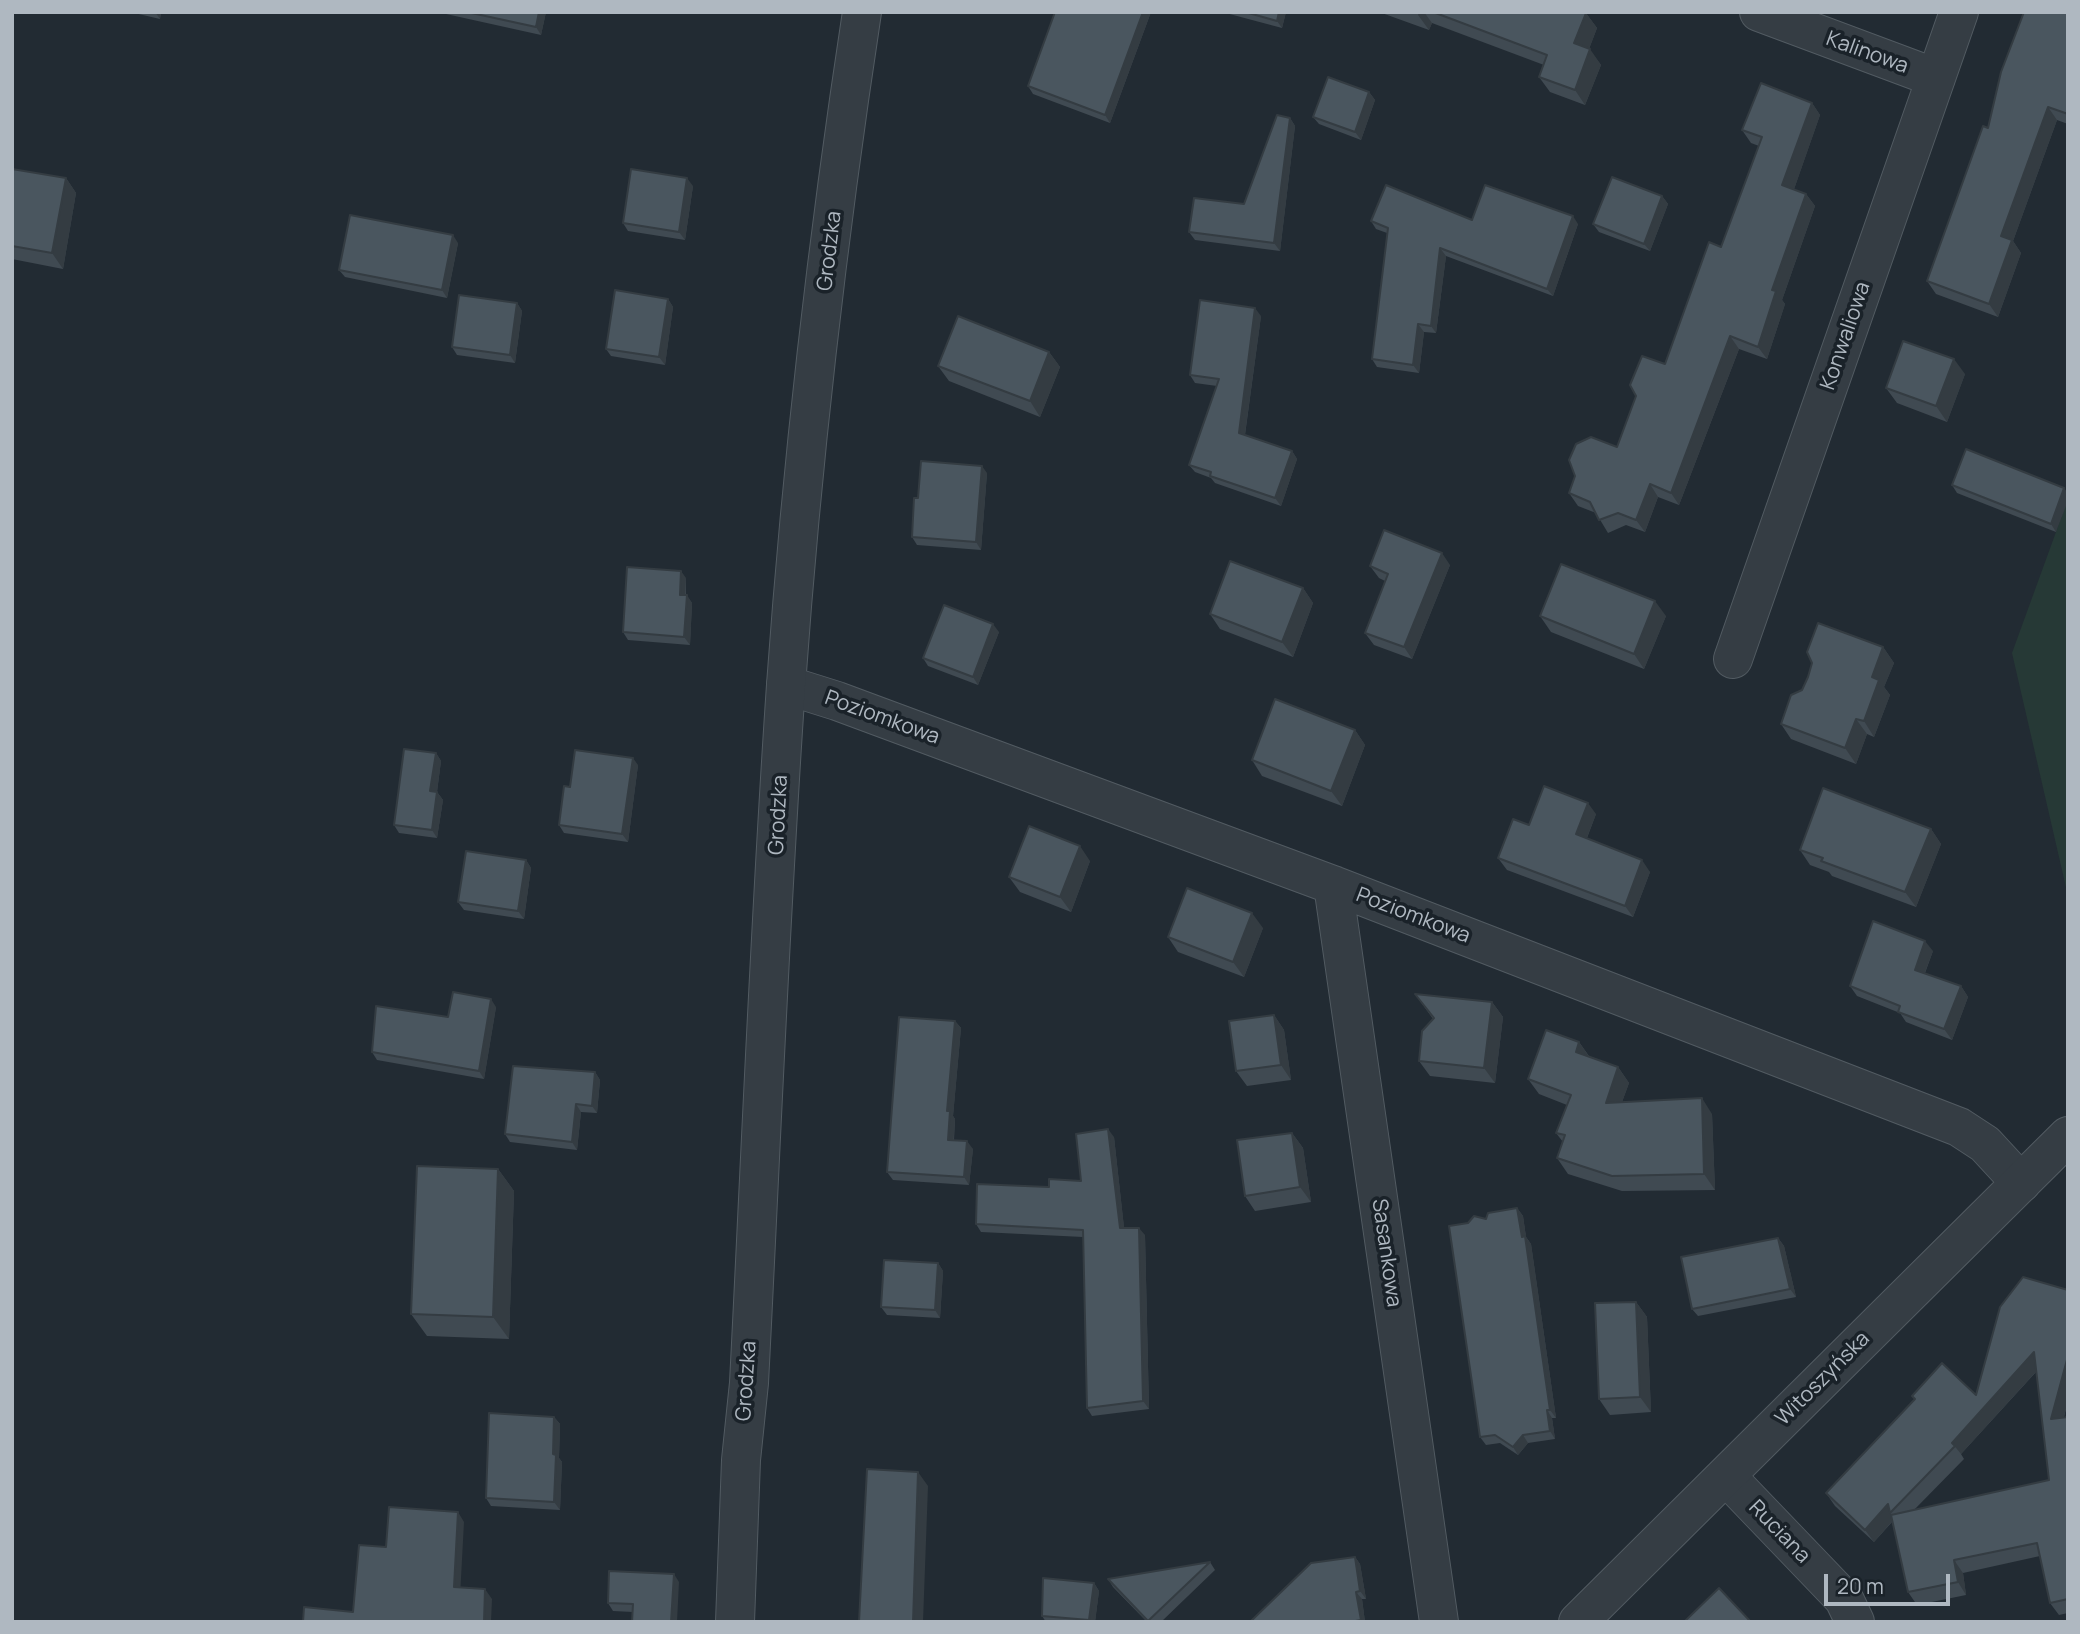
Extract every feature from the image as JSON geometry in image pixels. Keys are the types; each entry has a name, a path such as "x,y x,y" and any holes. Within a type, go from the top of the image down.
{"street":[{"name":"Grodzka","path":"735,1622 741,1460 748,1382 786,685 811,406 845,122 862,12"},
{"name":"Kalinowa","path":"1759,12 1936,78"},
{"name":"Konwaliowa","path":"1733,659 1959,12"},
{"name":"Poziomkowa","path":"786,685 837,701 1333,885 1959,1127 1985,1144 2021,1183"},
{"name":"Sasankowa","path":"1333,885 1439,1622"},
{"name":"Witoszyńska","path":"1578,1622 2021,1183 2063,1151"},
{"name":"Ruciana","path":"1726,1476 1844,1599 1855,1622"}],"green space":[{"path":"2068,499 2068,896 2012,653"}],"building":[{"path":"467,12 539,12 536,27"},
{"path":"1055,12 1143,12 1105,115 1028,86"},
{"path":"1245,12 1279,12 1277,21"},
{"path":"1433,12 1586,13 1574,43 1590,49 1575,90 1539,77 1547,55"},
{"path":"2024,12 2068,12 2068,114 2048,107 2001,236 2012,240 1989,304 1927,281 1983,126 1988,128 2001,72"},
{"path":"1328,77 1369,92 1355,132 1313,117"},
{"path":"1761,83 1812,103 1782,185 1806,194 1772,290 1776,291 1758,347 1730,336 1671,493 1650,484 1636,520 1618,513 1599,520 1590,502 1569,493 1575,476 1569,460 1576,444 1591,437 1617,447 1636,396 1630,385 1642,356 1665,364 1709,242 1721,247 1762,137 1742,130"},
{"path":"1277,115 1290,118 1274,243 1189,232 1194,198 1244,204"},
{"path":"12,169 66,178 52,253 12,246"},
{"path":"631,169 687,178 679,232 623,223"},
{"path":"1612,177 1662,196 1644,244 1593,224"},
{"path":"1386,185 1472,220 1485,185 1573,216 1547,289 1440,248 1431,326 1418,324 1413,365 1372,359 1388,228 1371,221"},
{"path":"350,215 453,235 442,290 339,270"},
{"path":"615,290 668,299 659,357 606,349"},
{"path":"459,295 517,303 510,355 452,347"},
{"path":"1200,300 1255,308 1239,433 1292,451 1275,498 1210,476 1211,472 1189,465 1219,379 1190,375"},
{"path":"958,316 1049,352 1030,401 938,366"},
{"path":"1903,341 1954,359 1936,406 1886,388"},
{"path":"1966,449 2064,488 2051,524 1952,485"},
{"path":"921,461 982,466 976,542 912,537 914,498 918,498"},
{"path":"1384,530 1442,553 1404,647 1365,633 1388,574 1370,566"},
{"path":"1230,561 1303,588 1282,642 1210,614"},
{"path":"1561,564 1655,601 1634,654 1540,616"},
{"path":"627,567 681,571 680,595 687,595 684,637 623,632"},
{"path":"944,605 993,624 973,677 923,658"},
{"path":"1818,623 1883,647 1872,677 1879,680 1864,721 1856,719 1845,748 1781,724 1791,695 1802,690 1808,677 1812,663 1807,652"},
{"path":"1275,699 1355,730 1331,791 1252,760"},
{"path":"404,749 436,753 430,791 437,792 432,830 394,825"},
{"path":"575,750 633,758 622,834 559,825 564,786 570,787"},
{"path":"1544,786 1588,803 1576,834 1642,860 1625,906 1498,858 1513,819 1529,825"},
{"path":"1823,788 1931,829 1905,892 1821,861 1823,858 1800,850"},
{"path":"1029,826 1080,846 1060,897 1009,877"},
{"path":"466,851 526,860 518,911 458,902"},
{"path":"1187,888 1252,913 1233,962 1168,937"},
{"path":"1873,921 1925,941 1915,970 1961,986 1944,1029 1898,1012 1900,1006 1850,986"},
{"path":"453,992 491,999 479,1071 372,1052 376,1006 448,1017"},
{"path":"1415,994 1492,1002 1484,1068 1419,1061 1422,1031 1434,1018"},
{"path":"1274,1015 1281,1065 1236,1071 1229,1021"},
{"path":"899,1017 955,1021 947,1111 950,1111 948,1140 967,1141 964,1177 887,1172"},
{"path":"1546,1030 1579,1042 1576,1052 1618,1067 1606,1103 1702,1098 1704,1174 1612,1176 1557,1158 1565,1135 1556,1133 1571,1095 1528,1079"},
{"path":"513,1066 595,1072 592,1106 576,1104 572,1142 505,1134"},
{"path":"1108,1129 1120,1228 1139,1228 1143,1401 1087,1408 1083,1230 976,1224 977,1184 1049,1187 1049,1179 1081,1181 1076,1134"},
{"path":"1292,1133 1300,1187 1245,1196 1237,1140"},
{"path":"417,1166 498,1169 493,1317 411,1314"},
{"path":"1517,1208 1522,1237 1525,1236 1550,1410 1547,1410 1550,1431 1523,1435 1513,1447 1495,1435 1480,1437 1449,1226 1468,1223 1474,1216 1486,1219 1488,1213"},
{"path":"1778,1238 1790,1289 1692,1309 1681,1257"},
{"path":"884,1260 938,1263 935,1310 881,1307"},
{"path":"2023,1277 2068,1290 2068,1356 2051,1419 2068,1417 2068,1599 2050,1603 2037,1543 1954,1560 1958,1582 1908,1592 1891,1515 2049,1480 2034,1352 1952,1443 1955,1446 1890,1513 1888,1504 1865,1530 1826,1493 1915,1399 1912,1396 1942,1363 1976,1395 2000,1307"},
{"path":"1636,1302 1640,1397 1599,1399 1595,1303"},
{"path":"489,1413 554,1417 554,1502 486,1498"},
{"path":"867,1469 918,1472 913,1622 859,1622"},
{"path":"389,1507 458,1512 454,1587 485,1589 484,1622 303,1622 304,1607 353,1612 359,1545 386,1547"},
{"path":"1355,1557 1360,1591 1356,1592 1361,1620 1250,1622 1311,1563"},
{"path":"1210,1562 1148,1621 1108,1579"},
{"path":"609,1571 674,1574 671,1622 632,1622 633,1604 608,1603"},
{"path":"1043,1578 1094,1583 1089,1620 1042,1616"},
{"path":"1719,1588 1750,1621 1684,1622"}]}
